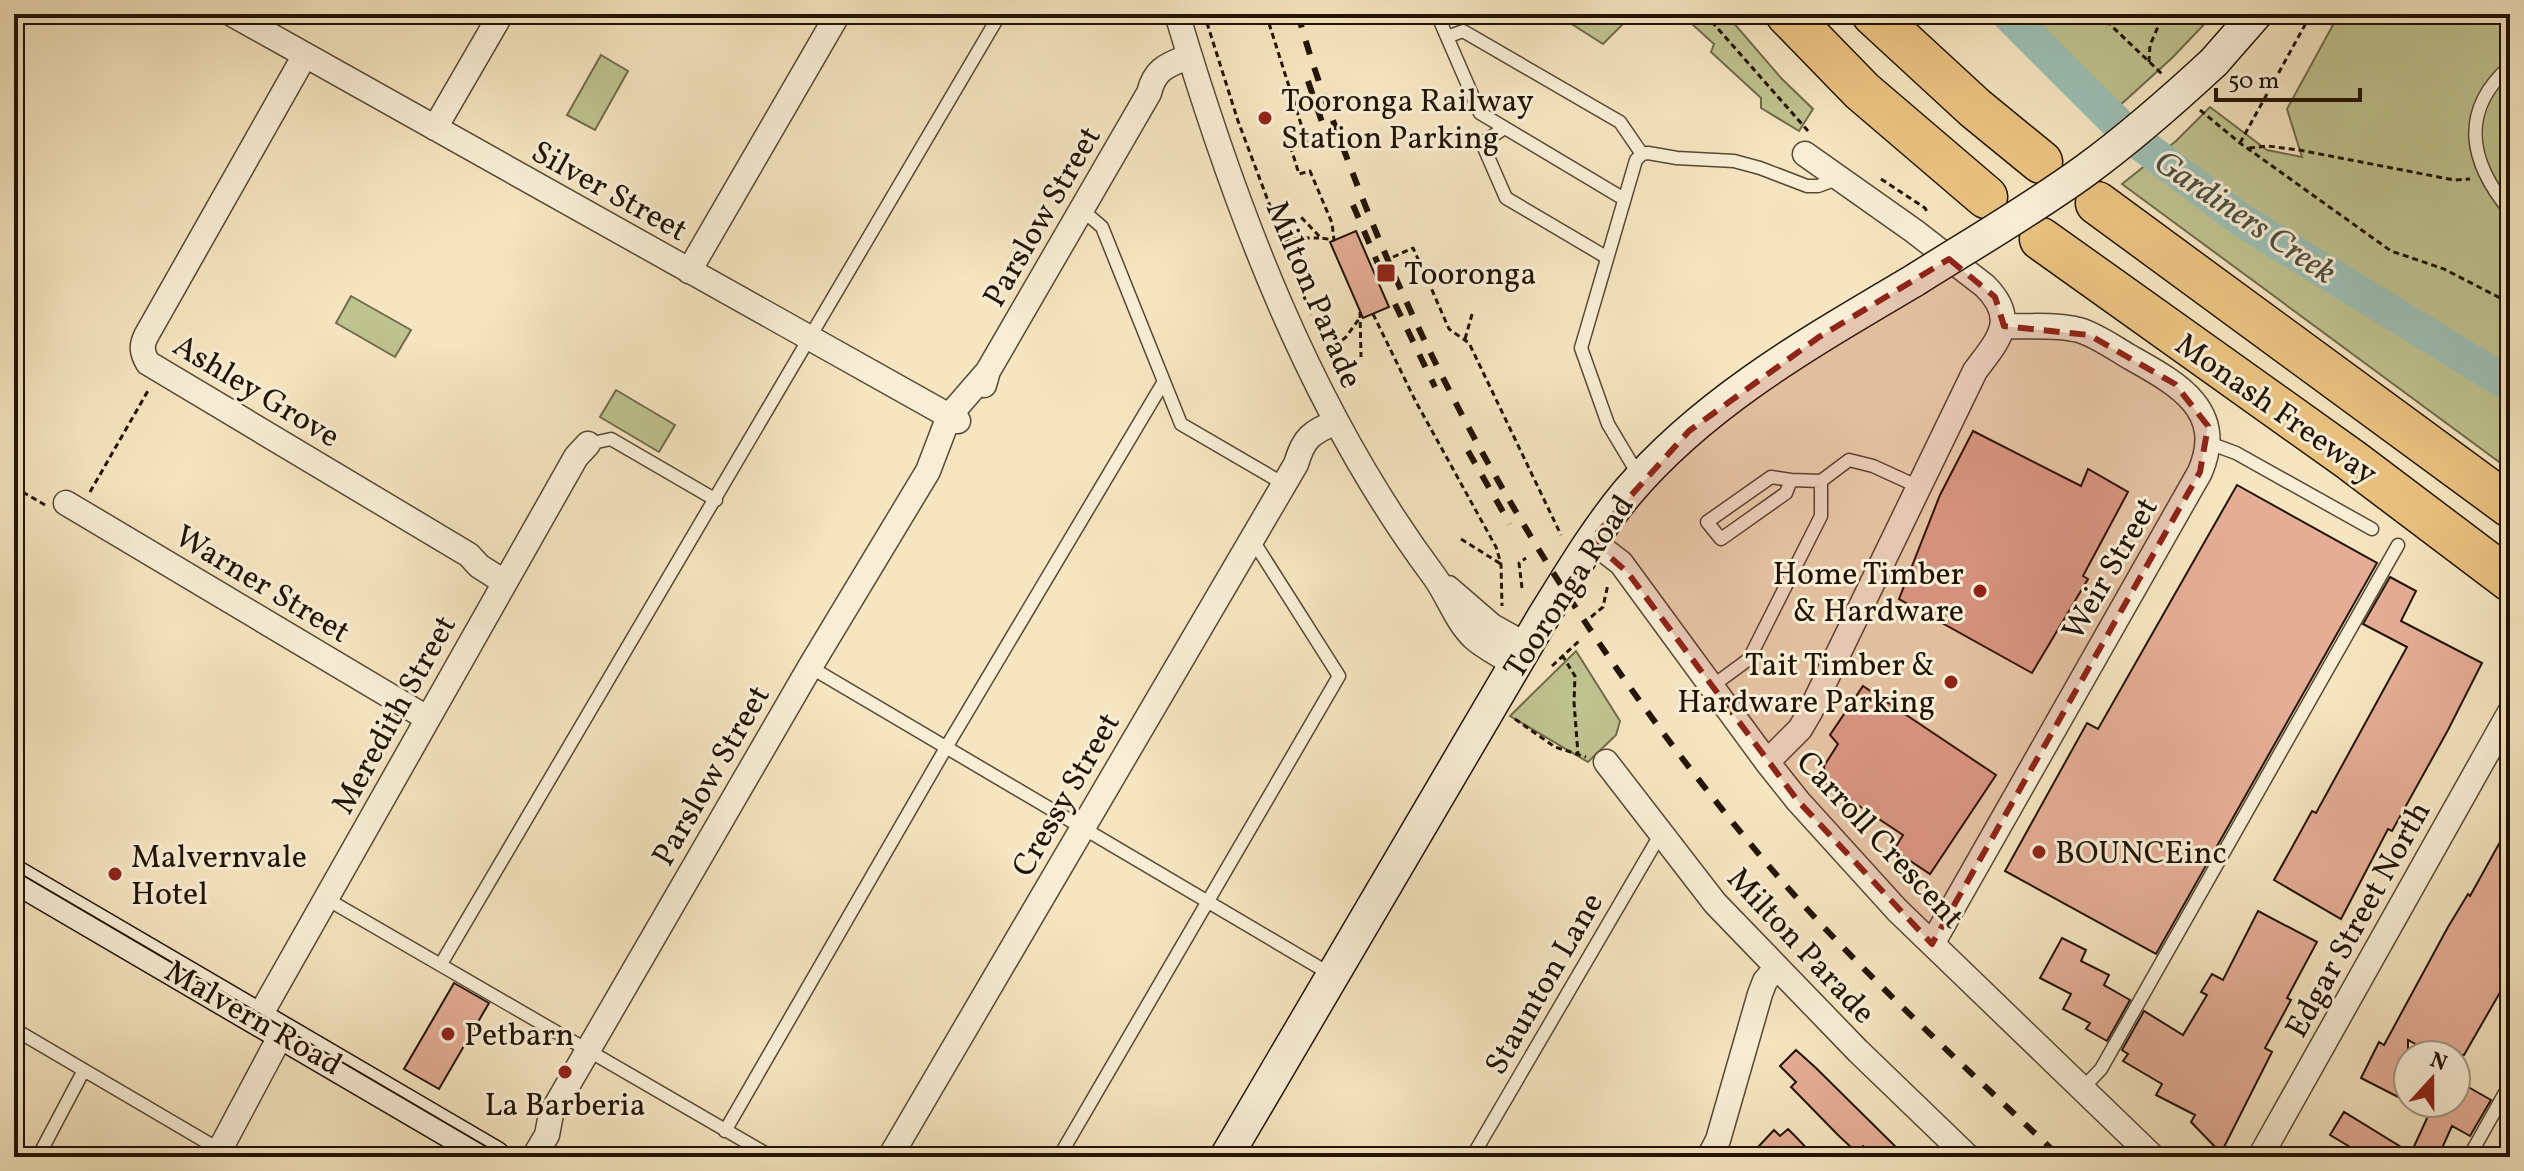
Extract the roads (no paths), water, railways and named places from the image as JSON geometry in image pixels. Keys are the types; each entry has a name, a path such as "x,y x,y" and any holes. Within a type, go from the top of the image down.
{"highway":[{"path":"1787,14 1862,91 1986,197"},
{"path":"1873,14 1964,98 2041,162"},
{"name":"Monash Freeway","path":"2097,203 2510,506"},
{"name":"Monash Freeway","path":"2041,239 2351,460 2510,580"}],"main road":[{"name":"Tooronga Road","path":"1226,1157 1520,654 1576,537 1689,431 1741,390 1819,337 2006,224 2088,169 2214,62 2256,14"},
{"name":"Malvern Road","path":"14,876 494,1157"}],"street":[{"name":"Silver Street","path":"232,14 954,418"},
{"path":"435,128 501,14"},
{"path":"689,271 838,14"},
{"name":"Milton Parade","path":"1177,14 1265,265 1301,351 1339,429 1391,518 1436,579 1478,612 1520,654"},
{"name":"Ashley Grove","path":"305,55 146,336 143,356 148,363 469,555 479,566 507,577"},
{"name":"Parslow Street","path":"534,1157 547,1135 551,1114 810,667 928,471 954,418 988,371 1149,93 1152,78 1158,72 1193,65"},
{"path":"1767,762 1800,729 1810,712 1975,371 2000,337 2004,326 2001,308 1985,286 1805,154"},
{"path":"2004,326 2068,329 2089,335 2175,384 2190,397 2200,412 2208,426 2209,443"},
{"name":"Cressy Street","path":"890,1157 1290,474 1302,445 1308,437 1339,429"},
{"name":"Weir Street","path":"1932,944 2200,472 2209,443"},
{"name":"Meredith Street","path":"218,1154 325,898 576,457 588,444"},
{"name":"Warner Street","path":"57,505 427,718"},
{"name":"Carroll Crescent","path":"1576,537 1621,563 1767,762 1859,870 2153,1157"},
{"name":"Edgar Street North","path":"2260,1157 2510,712"},
{"name":"Milton Parade","path":"1598,760 1715,903 1858,1051 1968,1157"},
{"path":"1709,1157 1718,1140 1760,994 1765,981 1777,967"},
{"name":"Parslow Street","path":"517,1157 534,1128 551,1114"}],"lane":[{"path":"441,964 1000,14"},
{"path":"1437,14 1480,113 1624,199"},
{"path":"1447,37 1463,31 1620,122 1642,154"},
{"path":"2508,66 2477,110 2477,157 2486,177 2510,211"},
{"path":"1503,129 1482,143 1506,198 1606,257"},
{"path":"1642,154 1734,161 1807,186 1818,186 1837,179"},
{"path":"1641,478 1608,424 1581,348 1631,173 1642,154"},
{"path":"1081,209 1102,227 1181,424 1290,474"},
{"path":"725,1131 947,746 1163,383"},
{"path":"588,444 611,439 716,500"},
{"path":"2209,443 2236,453 2372,529"},
{"path":"1791,480 1786,493 1721,539 1707,522 1771,477 1821,481 1849,460 1873,466 1919,487"},
{"path":"1711,687 1749,659 1821,516 1821,481"},
{"path":"1059,1157 1339,676 1252,539"},
{"path":"2082,1089 2101,1069 2398,545"},
{"path":"810,667 1332,975"},
{"name":"Staunton Lane","path":"1472,1157 1660,835"},
{"path":"325,898 772,1157"},
{"path":"14,1029 218,1154"},
{"path":"38,1157 84,1070"},
{"path":"2469,1157 2510,1084"}],"waterway":[{"name":"Gardiners Creek","path":"2008,14 2130,136 2243,221 2510,385"}],"tram line":[{"path":"14,870 504,1157"}],"railway":[{"path":"1298,14 1350,166 1388,261 1431,354 1529,534 1584,620 1703,786 1802,904 1910,1015 2060,1157"},
{"path":"1308,81 1326,134"},
{"path":"1353,205 1381,271"},
{"path":"1395,304 1435,387"},
{"path":"1468,451 1510,524"}],"place":[{"name":"Tooronga Railway Station Parking","path":"1265,118"},
{"name":"Tooronga","path":"1386,273"},
{"name":"Home Timber & Hardware","path":"1980,591"},
{"name":"Tait Timber & Hardware Parking","path":"1951,682"},
{"name":"BOUNCEinc","path":"2039,852"},
{"name":"Malvernvale Hotel","path":"115,874"},
{"name":"Petbarn","path":"448,1034"},
{"name":"La Barberia","path":"565,1072"}]}
